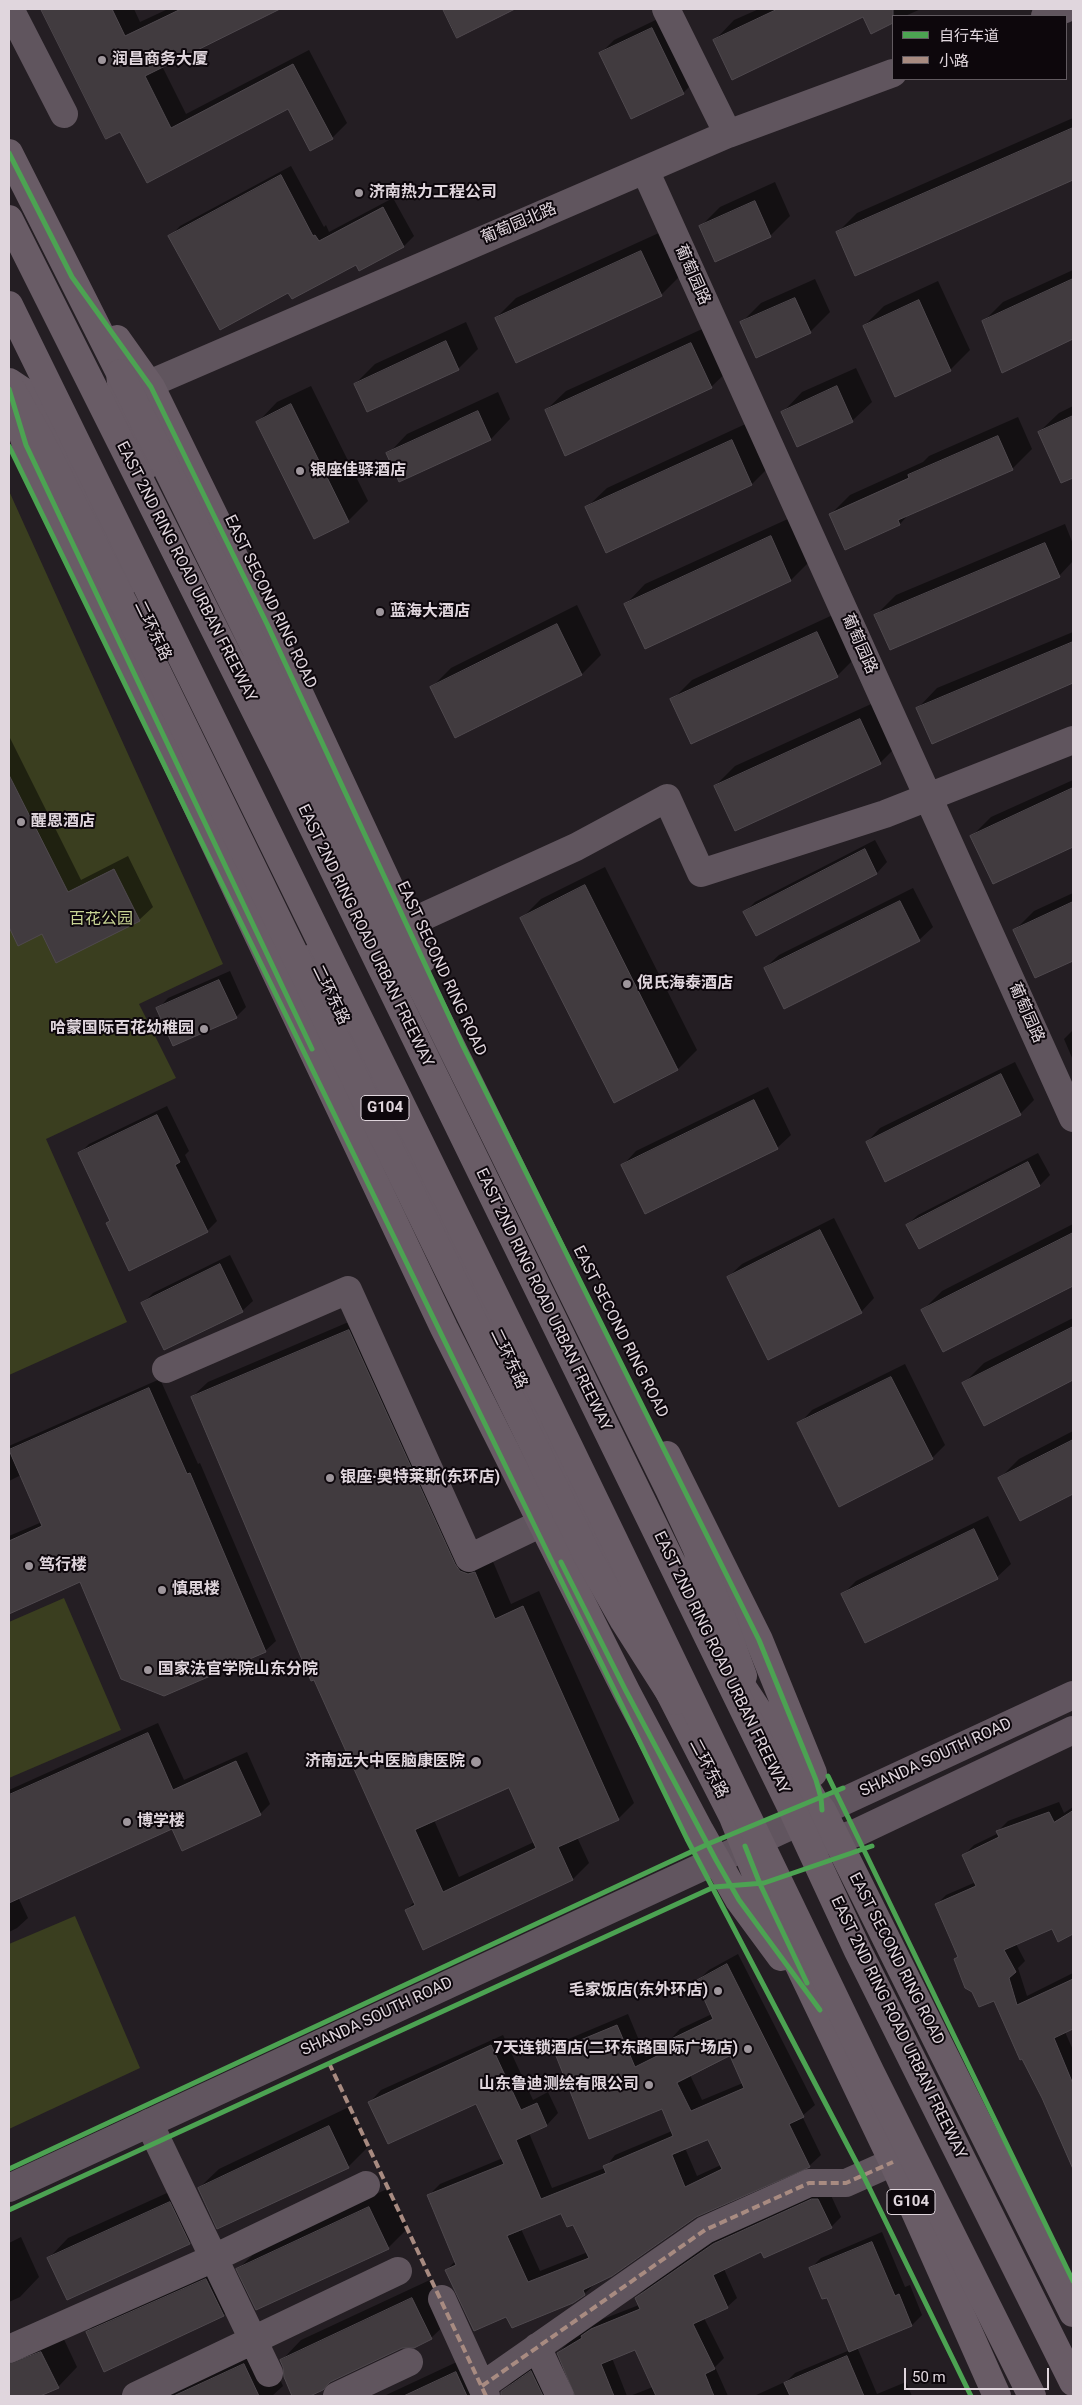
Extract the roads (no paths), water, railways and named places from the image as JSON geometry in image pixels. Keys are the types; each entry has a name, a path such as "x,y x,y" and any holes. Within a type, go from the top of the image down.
{"highway":[{"name":"EAST SECOND RING ROAD","path":"9,153 69,271 149,384 267,624 463,1046 759,1640 816,1780 822,1810 1073,2313"},
{"name":"EAST 2ND RING ROAD URBAN FREEWAY","path":"9,219 285,770 794,1813 858,1951 1073,2382"},
{"path":"69,271 669,1489 696,1547 794,1813"},
{"path":"9,305 569,1447 749,1837 876,2082 1032,2396"},
{"path":"120,374 125,420 692,1587 738,1680 822,1810"},
{"path":"9,385 39,438 126,608 589,1560 749,1837"},
{"path":"9,385 30,454 444,1328 602,1643 716,1860"},
{"name":"二环东路","path":"9,385 39,402 636,1620 669,1694 733,1817 749,1837"},
{"path":"618,1434 620,1360"},
{"path":"692,1587 759,1640"},
{"name":"二环东路","path":"636,1620 643,1723"},
{"name":"二环东路","path":"602,1643 669,1694"},
{"name":"G104","path":"749,1837 760,1884 893,2162 997,2396"},
{"name":"G104","path":"716,1860 739,1900 820,2010"}],"main road":[{"name":"SHANDA SOUTH ROAD","path":"9,2188 716,1860 749,1837 822,1810 1073,1695"},
{"name":"SHANDA SOUTH ROAD","path":"749,1837 837,1840 856,1833 1073,1730"}],"street":[{"path":"10,9 64,114"},
{"path":"1048,15 1065,9"},
{"path":"673,11 728,134"},
{"name":"葡萄园北路","path":"149,384 728,134 892,73"},
{"name":"葡萄园路","path":"645,170 1073,1118"},
{"path":"407,924 576,847 666,798 701,873 886,814 1073,740"},
{"path":"166,1369 348,1290 469,1558 542,1523"},
{"path":"149,2123 269,2373"},
{"path":"442,2299 484,2391 537,2347 705,2230 809,2183 846,2183 893,2162"},
{"path":"9,2349 214,2258 366,2185"},
{"path":"136,2396 398,2271"},
{"path":"537,2347 560,2396"},
{"path":"337,2396 410,2362"}],"place":[{"name":"润昌商务大厦","path":"102,60"},
{"name":"济南热力工程公司","path":"359,193"},
{"name":"银座佳驿酒店","path":"300,471"},
{"name":"蓝海大酒店","path":"380,612"},
{"name":"醒恩酒店","path":"21,822"},
{"name":"倪氏海泰酒店","path":"627,984"},
{"name":"哈蒙国际百花幼稚园","path":"204,1029"},
{"name":"银座·奥特莱斯(东环店)","path":"330,1478"},
{"name":"笃行楼","path":"29,1566"},
{"name":"慎思楼","path":"162,1590"},
{"name":"国家法官学院山东分院","path":"148,1670"},
{"name":"济南远大中医脑康医院","path":"476,1762"},
{"name":"博学楼","path":"127,1822"},
{"name":"毛家饭店(东外环店)","path":"718,1991"},
{"name":"7天连锁酒店(二环东路国际广场店)","path":"748,2049"},
{"name":"山东鲁迪测绘有限公司","path":"649,2085"}],"park label":[{"name":"百花公园","path":"101,920"}]}
